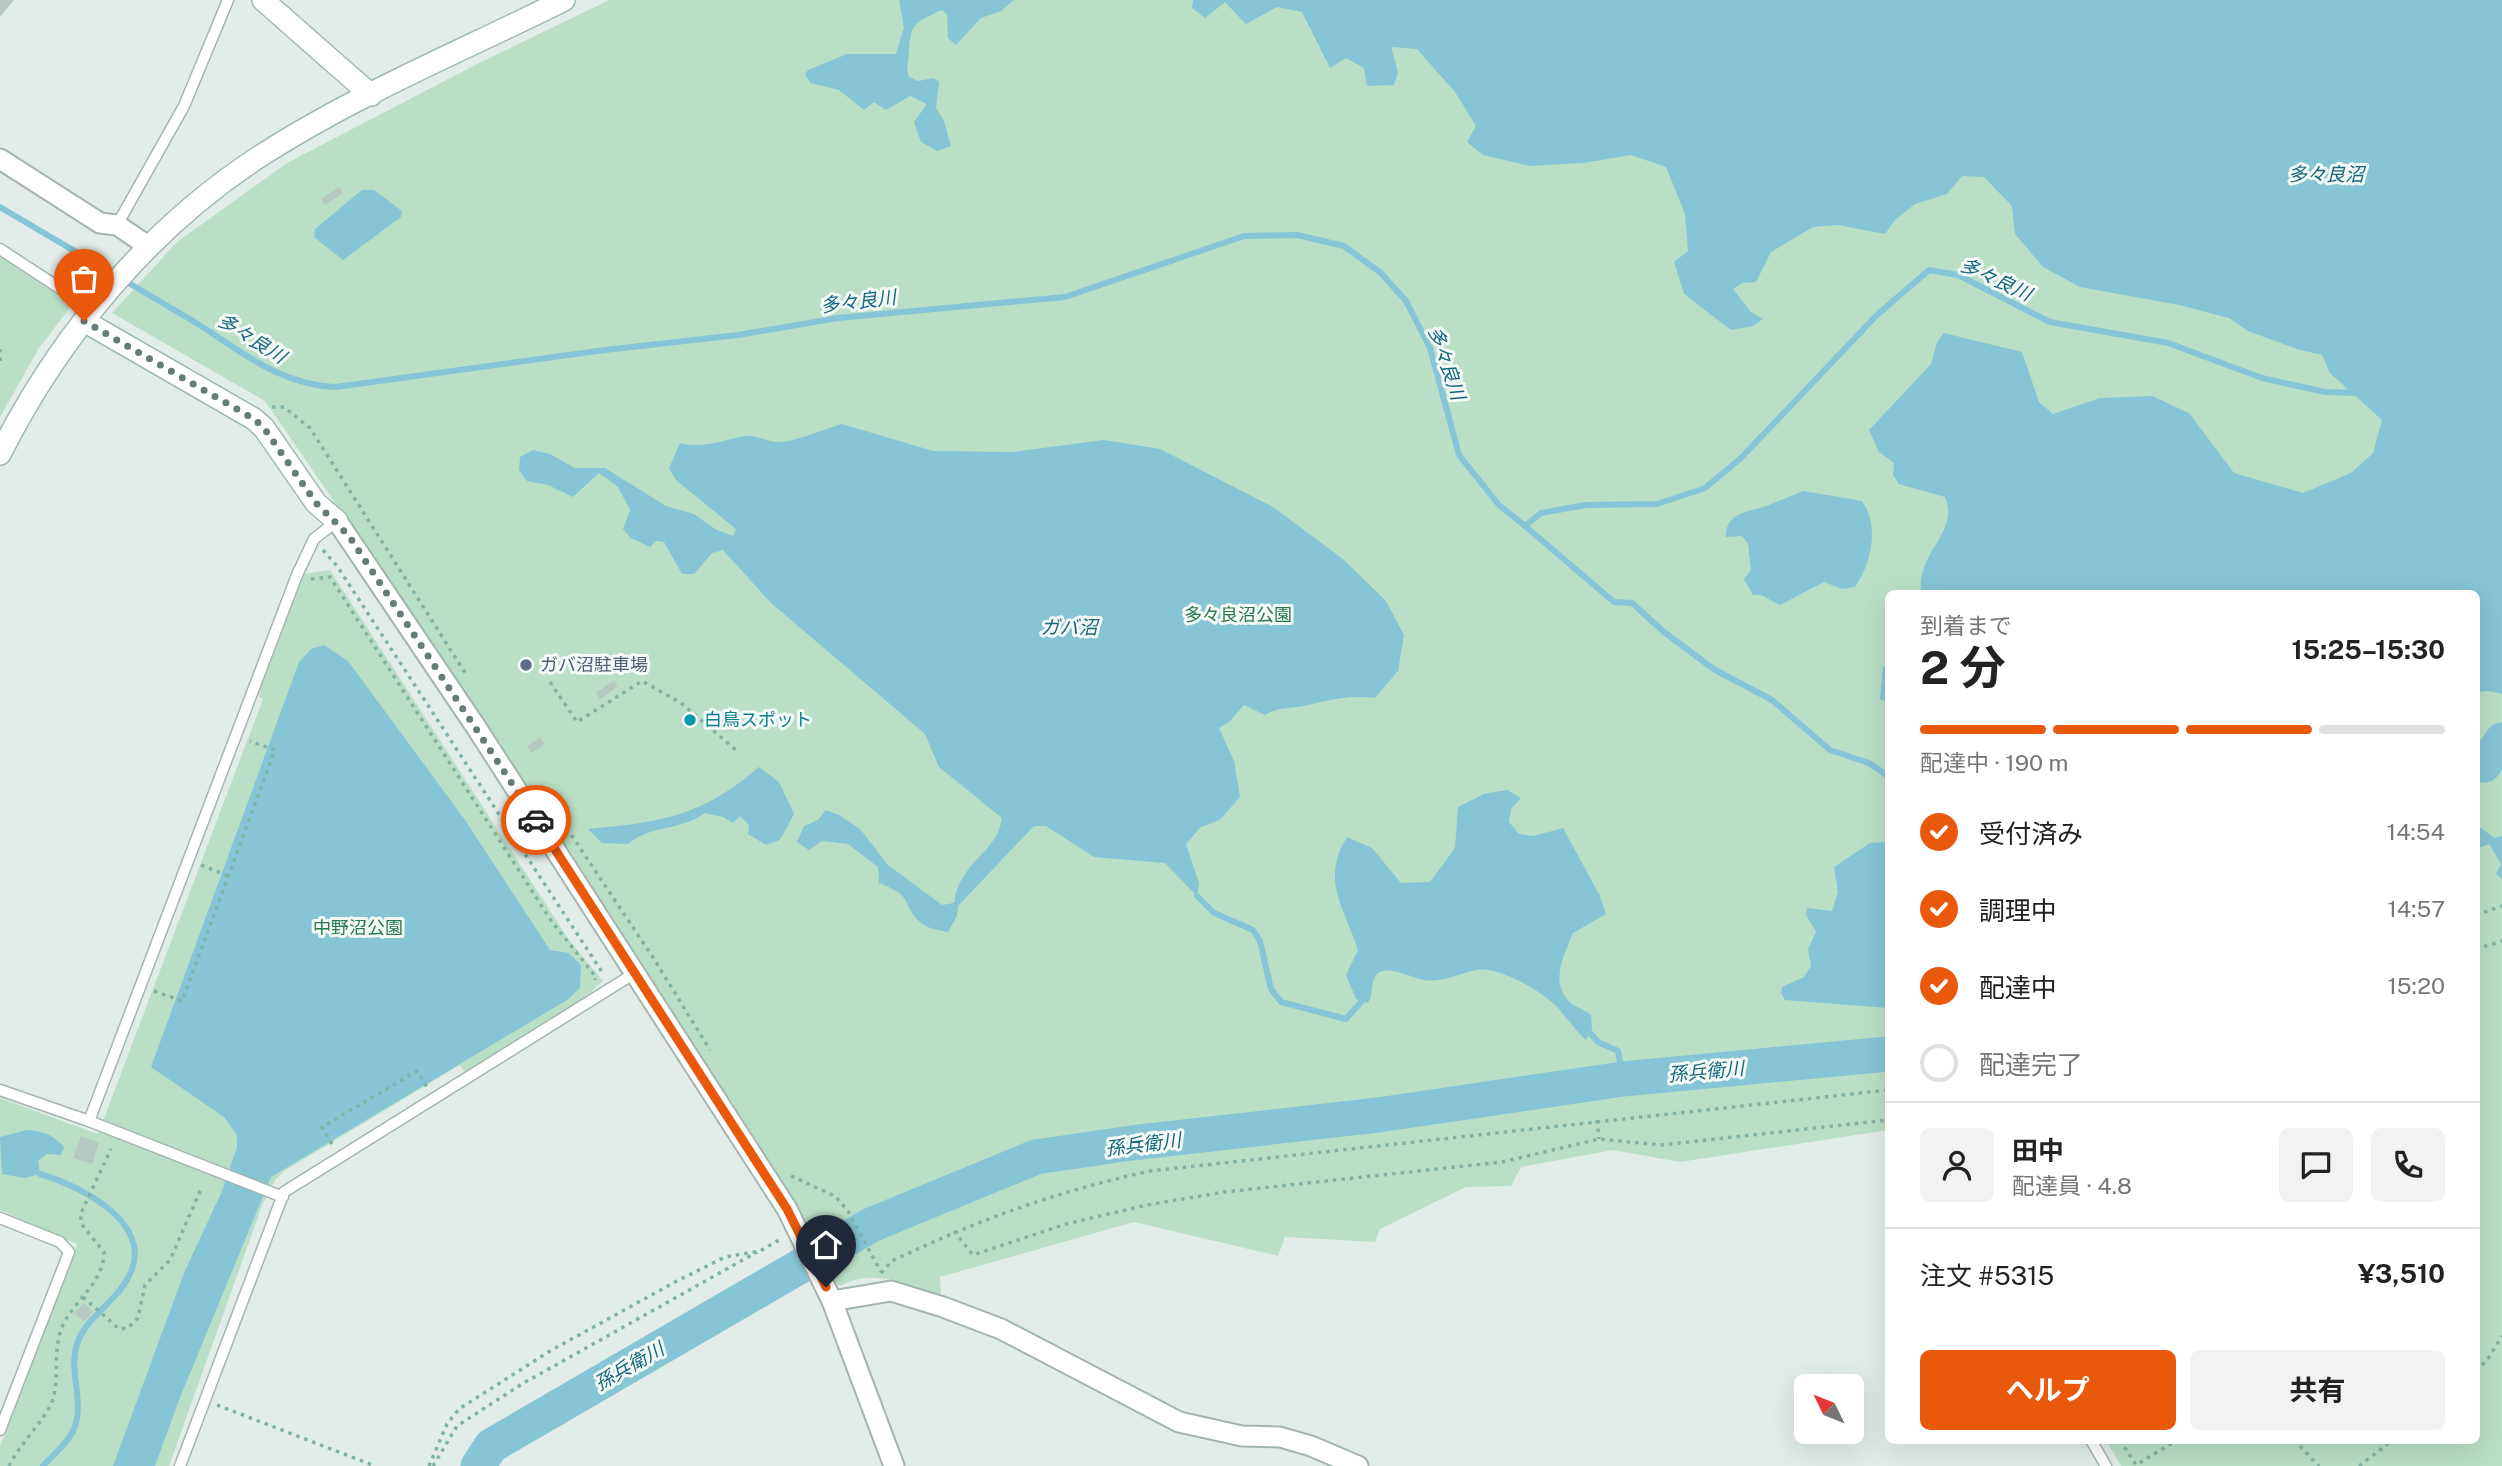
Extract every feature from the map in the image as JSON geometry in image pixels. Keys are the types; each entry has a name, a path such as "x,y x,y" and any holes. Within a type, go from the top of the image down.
{"street":[{"path":"263,0 372,95"},
{"path":"0,454 11,424 35,388 92,311 145,250 262,155 372,95 564,0"},
{"path":"0,159 100,223 117,225 145,250"},
{"path":"92,311 254,419 264,428 316,503 337,521 476,727 801,1234 829,1294 894,1466"},
{"path":"829,1294 891,1292 943,1307 1001,1329 1179,1422 1242,1436 1280,1437 1311,1446 1358,1466"}],"lane":[{"path":"117,225 184,106 228,0"},
{"path":"0,249 92,311"},
{"path":"89,1121 292,588 314,539 337,521"},
{"path":"180,1466 282,1197 290,1187 583,1008 611,986 635,973"},
{"path":"0,1090 89,1121 282,1197"},
{"path":"0,1218 60,1242 69,1252 0,1430"},
{"path":"2093,1444 2106,1466"}],"path":[{"path":"0,349 0,365"},
{"path":"265,407 284,407 310,428 470,681"},
{"path":"314,539 337,566 611,986"},
{"path":"306,579 330,577 552,922 596,977 594,984"},
{"path":"550,682 577,722 642,681 681,704 737,751"},
{"path":"159,993 182,1001 275,750 255,743"},
{"path":"557,814 654,959 713,1055"},
{"path":"208,868 229,876"},
{"path":"2480,914 2502,906"},
{"path":"2480,948 2502,941"},
{"path":"334,1147 322,1127 417,1071 423,1081"},
{"path":"881,1272 892,1261 992,1215 1091,1184 1150,1171 1885,1090"},
{"path":"1597,1120 1599,1139"},
{"path":"954,1231 973,1255 1066,1224 1147,1205 1224,1192 1502,1162 1599,1139 1661,1144 1885,1120"},
{"path":"9,1466 33,1427 49,1409 53,1398 58,1335 73,1307 99,1276 104,1252 83,1226 80,1215 111,1149"},
{"path":"786,1174 835,1196 848,1211 878,1263 881,1272 878,1292"},
{"path":"83,1297 119,1329 128,1328 138,1318 145,1285 170,1260 201,1189"},
{"path":"431,1466 457,1426 522,1384 760,1251 801,1234"},
{"path":"431,1466 447,1424 459,1409 550,1351 676,1282 735,1254 760,1251"},
{"path":"2480,1367 2502,1336"},
{"path":"205,1401 376,1466"},
{"path":"2123,1444 2136,1465 2170,1444"},
{"path":"2298,1444 2319,1466"},
{"path":"2359,1466 2388,1444"}],"green space":[{"name":"多々良沼公園","path":"609,0 2502,0 2502,1466 2121,1466 2108,1444 2480,1444 2480,590 1885,590 1885,1130 1680,1162 1613,1150 1521,1167 1511,1186 1466,1187 1380,1229 1375,1242 1285,1237 1278,1256 1134,1222 940,1277 941,1296 904,1283 878,1278 865,1278 841,1286 835,1284 809,1227 408,609 265,401 112,313 177,242 287,163 479,63"},
{"path":"0,256 72,305 39,348 0,417"},
{"name":"中野沼公園","path":"330,570 569,940 603,981 571,1007 519,1041 465,1072 460,1065 286,1170 275,1180 263,1203 169,1466 0,1466 0,1446 77,1244 0,1210 0,1098 98,1134 263,699 258,696 304,574"}],"water":[{"path":"899,0 1014,0 1001,11 981,18 956,45 948,38 947,15 942,10 919,22 912,30 909,77 918,81 934,78 939,82 936,108 944,121 951,146 937,151 921,142 914,122 927,104 910,96 886,110 874,102 864,110 839,90 810,83 805,74 808,70 847,54 896,54 904,28"},
{"name":"多々良沼","path":"1193,0 2502,0 2502,694 2480,692 2480,590 1921,590 1925,564 1947,521 1945,497 1899,484 1893,475 1894,463 1879,452 1869,430 1931,364 1937,342 1944,333 2022,352 2039,402 2053,414 2100,398 2152,396 2189,413 2234,473 2303,493 2351,473 2373,453 2382,420 2330,373 2322,355 2248,331 2229,318 2179,305 2080,287 2043,267 2015,234 2012,206 1984,177 1962,176 1947,194 1915,204 1895,220 1885,234 1838,225 1813,227 1771,252 1756,282 1742,283 1733,289 1751,312 1763,319 1753,326 1731,330 1684,294 1674,262 1688,251 1685,214 1666,167 1631,155 1583,163 1530,166 1483,155 1467,142 1476,126 1455,92 1417,49 1391,47 1398,72 1394,85 1367,86 1364,68 1346,58 1330,68 1302,12 1277,7 1246,24 1225,2 1205,18 1192,8"},
{"path":"362,190 374,190 402,211 401,217 343,260 314,237 315,229"},
{"name":"ガバ沼","path":"842,424 933,451 1013,452 1104,440 1160,449 1273,507 1343,559 1386,601 1404,635 1398,671 1375,698 1335,699 1277,710 1265,715 1244,705 1229,722 1219,728 1234,761 1240,797 1220,820 1201,827 1186,844 1199,883 1197,896 1165,863 1094,857 1046,826 1034,826 958,906 957,916 948,932 926,926 914,915 903,896 879,883 878,867 848,844 822,841 809,850 797,842 804,826 818,820 826,810 839,815 860,829 888,865 942,905 954,903 963,877 993,840 1002,818 939,767 925,734 771,603 723,550 712,553 694,574 682,574 664,542 656,541 650,547 631,538 623,529 630,510 618,487 599,473 573,497 548,485 527,481 519,470 520,457 533,450 550,454 575,468 605,468 666,506 694,514 715,529 733,536 736,529 676,480 669,468 680,443 705,444 749,436 773,442 785,441"},
{"path":"1803,491 1862,501 1871,522 1869,556 1855,587 1842,589 1824,582 1780,605 1761,595 1753,595 1744,579 1751,570 1748,544 1742,536 1726,537 1727,529 1730,522 1740,514"},
{"name":"中野沼公園","path":"324,645 348,661 465,820 550,950 569,953 581,965 580,988 567,1000 271,1177 179,1400 155,1466 113,1466 184,1273 222,1191 237,1147 237,1135 224,1117 151,1067 299,662 311,649"},
{"path":"1883,666 1885,702 1880,699"},
{"path":"759,767 779,782 794,814 780,840 766,845 748,834 749,825 740,816 733,823 723,817 705,813 686,823 636,838 628,844 602,843 588,829 659,819 699,807 738,784"},
{"path":"1507,790 1521,798 1511,809 1509,822 1519,834 1534,836 1563,828 1600,896 1606,914 1573,933 1560,970 1559,979 1565,996 1572,1004 1591,1015 1592,1028 1586,1040 1547,998 1518,980 1496,972 1477,970 1431,981 1394,971 1383,971 1374,979 1368,1003 1356,999 1346,975 1358,950 1335,881 1339,853 1347,837 1372,848 1401,883 1430,882 1455,848 1458,807 1484,794"},
{"path":"2480,827 2494,838 2502,836 2502,879 2496,874 2501,864 2489,844 2480,847"},
{"path":"1885,842 1885,1008 1785,1000 1781,993 1782,987 1804,977 1811,966 1808,949 1816,932 1806,915 1807,908 1832,911 1838,892 1834,867 1870,843"},
{"path":"26,1130 51,1136 64,1147 61,1155 47,1154 38,1161 40,1174 25,1178 2,1174 0,1137"}],"building":[{"path":"0,0 14,0 0,17"},
{"path":"339,187 343,193 325,205 321,199"},
{"path":"614,680 618,686 600,699 596,693"},
{"path":"540,738 545,744 532,753 527,746"},
{"path":"81,1136 99,1143 92,1164 73,1158"},
{"path":"84,1303 93,1312 84,1322 74,1313"}],"waterway":[{"name":"多々良川","path":"0,207 188,318 258,363 294,379 314,385 336,387 605,350 738,335 838,318 1065,297 1244,236 1297,235 1344,246 1381,273 1406,301 1430,348 1459,455 1499,505 1525,526 1541,513 1586,505 1657,504 1705,488 1740,459 1877,315 1929,270 1958,275 2050,322 2168,343 2262,378 2325,392 2360,393"},
{"path":"1525,526 1614,602 1632,603 1664,632 1715,670 1772,700 1830,750 1869,763 1885,774"},
{"name":"孫兵衛川","path":"2480,765 2484,765 2502,740"},
{"path":"1197,896 1214,913 1253,930 1260,941 1271,989 1281,1002 1346,1019 1362,1001 1362,995"},
{"path":"1585,1027 1598,1042 1618,1051 1623,1079"},
{"name":"孫兵衛川","path":"478,1466 491,1446 871,1225 1036,1157 1131,1143 1378,1115 1623,1079 1885,1054"},
{"path":"40,1174 77,1189 114,1213 127,1229 134,1246 133,1265 123,1286 91,1320 77,1344 74,1365 78,1408 74,1429 43,1466"}],"way so far":[{"path":"84,321 254,419 264,428 316,503 337,521 349,536 536,820"}],"place":[{"name":"ガバ沼駐車場","path":"526,665"},
{"name":"白鳥スポット","path":"690,720"}],"route":[{"path":"536,820 787,1209 826,1287"}]}
